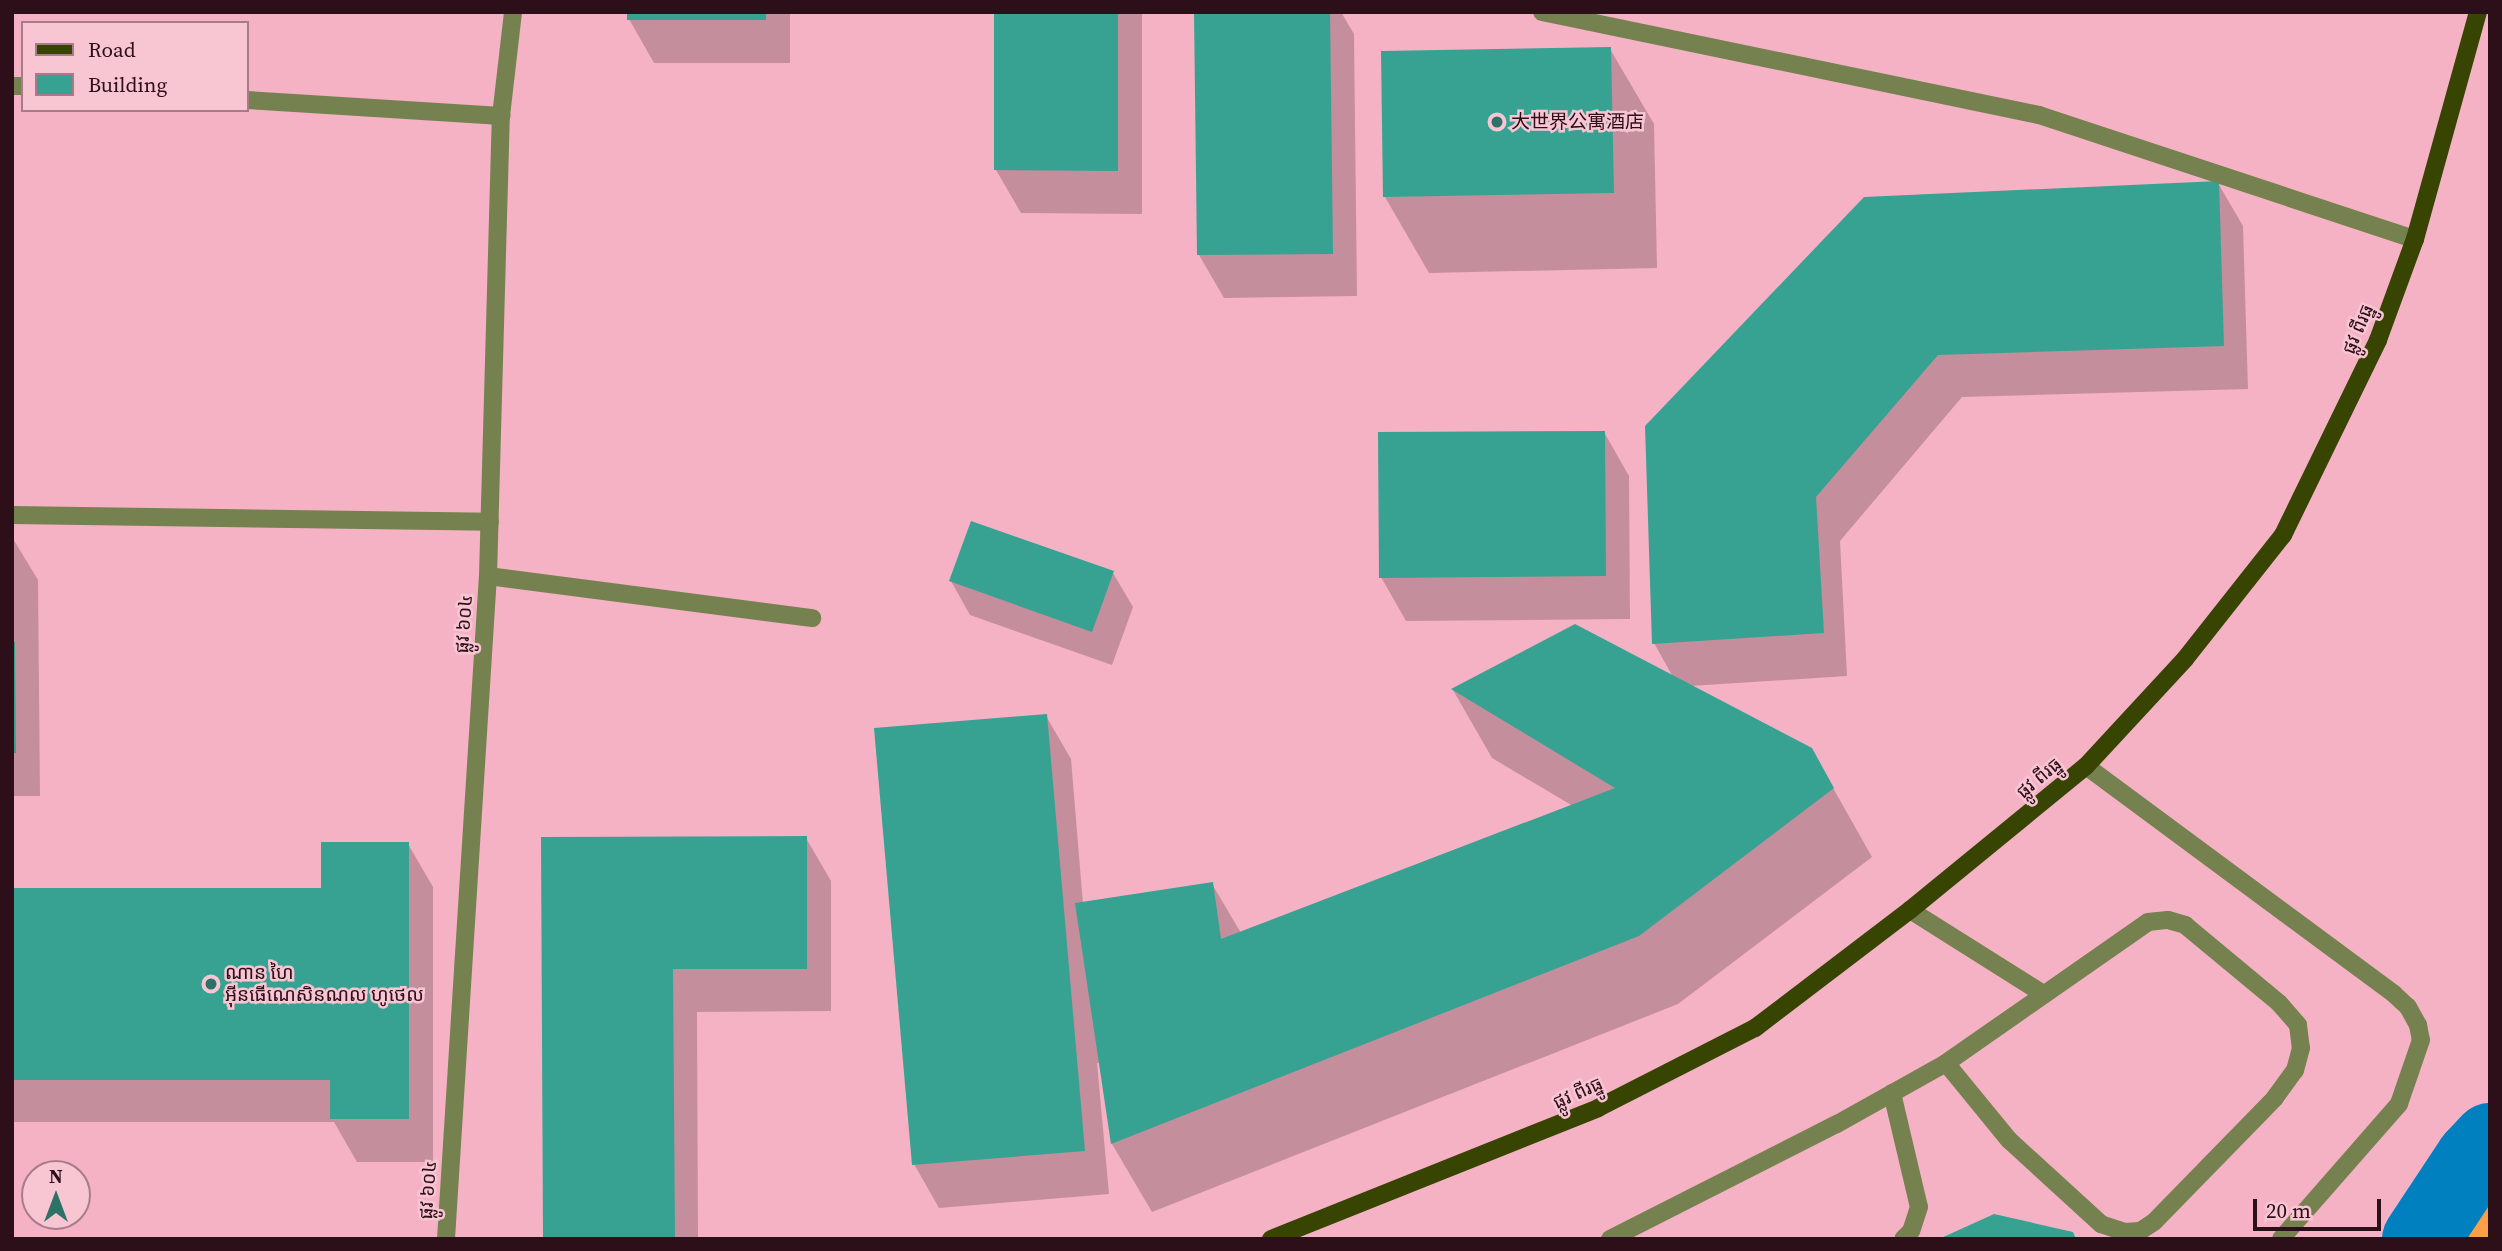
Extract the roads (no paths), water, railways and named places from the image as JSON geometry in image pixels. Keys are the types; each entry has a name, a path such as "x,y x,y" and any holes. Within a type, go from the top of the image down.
{"main road":[{"name":"ផ្លូវ ពីរធ្នូ","path":"1271,1239 1598,1108 1743,1034 1910,910 2086,766 2185,660 2283,535 2378,340 2415,239 2479,12"}],"street":[{"name":"ផ្លូវ ៦០៤","path":"446,1239 488,576 501,116 513,12"},
{"path":"1542,12 2039,115 2415,239"},
{"path":"248,100 501,116"},
{"path":"12,515 490,522"},
{"path":"488,576 812,618"},
{"path":"2086,766 2394,994 2408,1007 2418,1025 2421,1040 2399,1104 2281,1239"},
{"path":"1910,910 2042,993"},
{"path":"1610,1239 1631,1235 1946,1062 2148,922 2168,920 2185,925 2278,1003 2298,1025 2301,1048 2295,1070 2275,1098 2154,1222 2140,1231 2124,1232 2101,1224 2009,1140 1946,1062"},
{"path":"1892,1093 1919,1207 1911,1231 1903,1239"}],"waterway":[{"path":"2420,1239 2473,1159 2490,1141"}],"place":[{"name":"大世界公寓酒店","path":"1497,122"},
{"name":"ណាន ហៃ អ៊ីនធើណេសិនណល ហូថេល","path":"211,984"}]}
